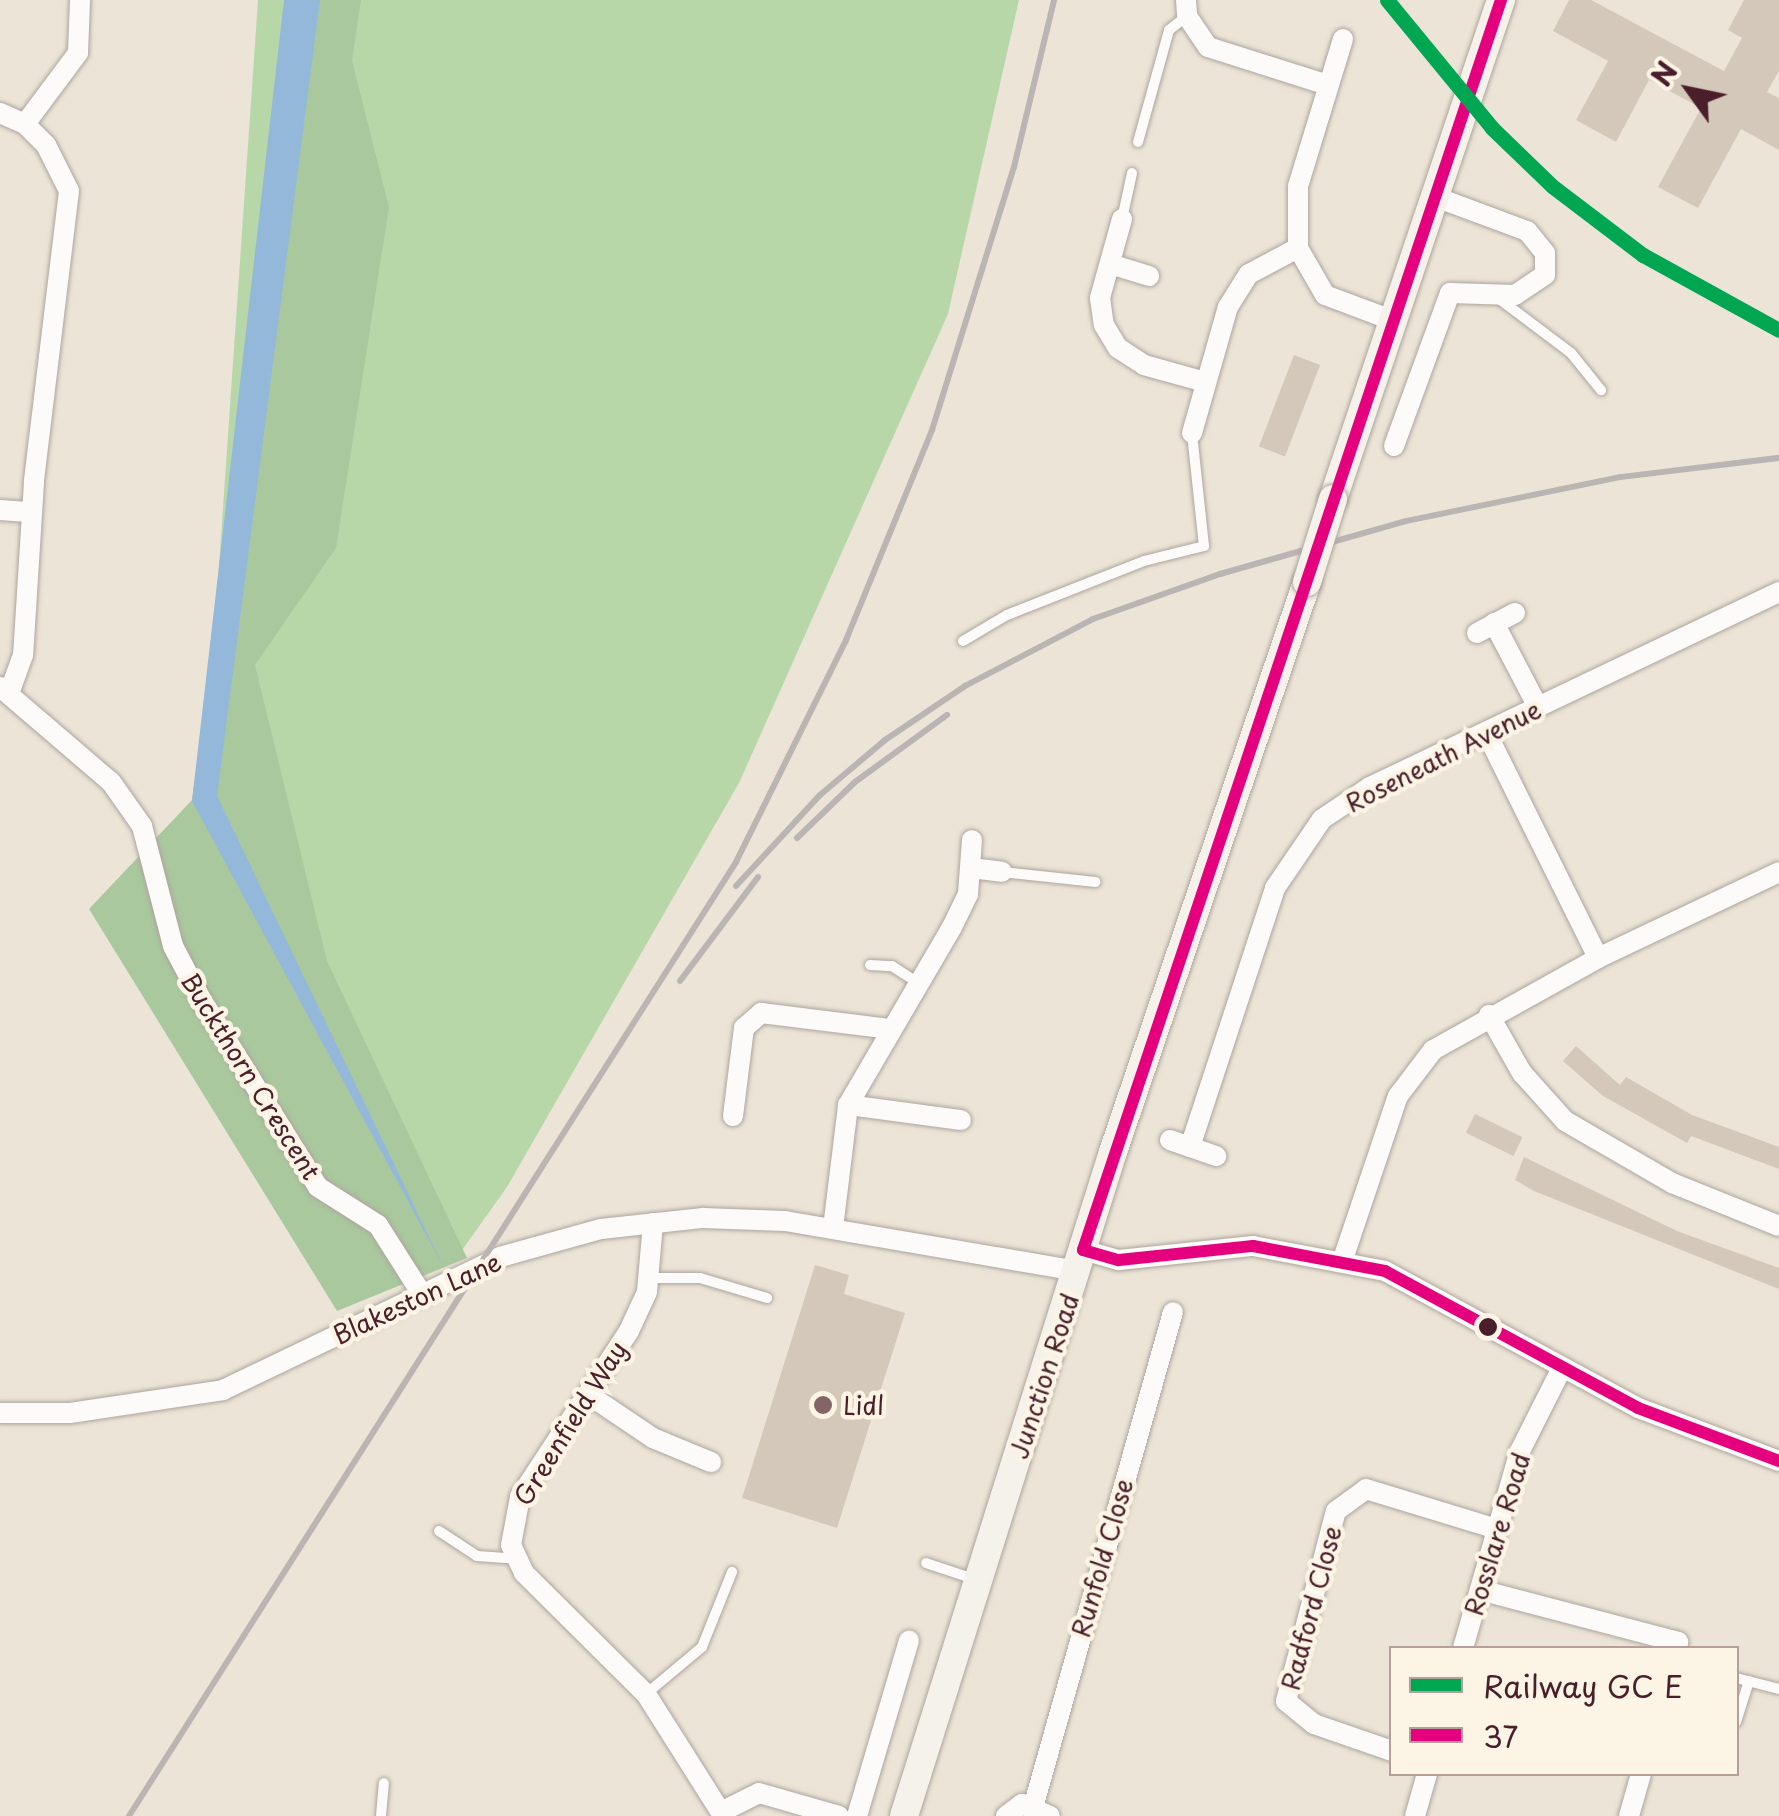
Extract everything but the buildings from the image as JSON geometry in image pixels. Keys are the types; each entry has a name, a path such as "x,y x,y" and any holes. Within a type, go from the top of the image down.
{"main road":[{"name":"Junction Road","path":"904,1816 1080,1261 1307,582 1389,319 1501,0"}],"street":[{"path":"25,124 78,54 80,0"},
{"path":"1186,8 1208,48 1227,58 1328,85"},
{"path":"1343,38 1298,186 1298,248 1325,295 1389,319"},
{"name":"Buckthorn Crescent","path":"0,114 25,124 52,154 69,192 31,512 23,655 5,689 111,782 142,826 174,946 201,999 318,1187 378,1224 423,1296"},
{"path":"1394,446 1450,293 1494,294 1533,289 1545,275 1544,253 1527,231 1433,196"},
{"path":"1122,219 1100,298 1104,325 1118,348 1144,365 1206,382"},
{"path":"1192,433 1228,307 1249,274 1298,248"},
{"path":"1110,264 1148,276"},
{"path":"0,510 31,512"},
{"name":"Roseneath Avenue","path":"1216,1156 1180,1144 1275,888 1295,850 1350,799 1779,592"},
{"path":"1514,613 1486,628 1538,708"},
{"path":"1487,734 1598,958"},
{"path":"832,1228 848,1105 968,894 972,840"},
{"path":"970,868 1002,872"},
{"path":"1342,1259 1389,1119 1411,1074 1456,1032 1598,958 1779,872"},
{"path":"733,1116 744,1028 761,1013 889,1029"},
{"path":"1489,1014 1522,1073 1564,1121 1672,1183 1779,1226"},
{"path":"848,1105 961,1120"},
{"name":"Blakeston Lane","path":"0,1413 70,1413 222,1390 500,1256 601,1229 703,1218 832,1228 1080,1261 1253,1246 1342,1259 1436,1296 1638,1408 1779,1462"},
{"name":"Greenfield Way","path":"516,1559 510,1530 520,1497 629,1331 650,1278 653,1223"},
{"name":"Runfold Close","path":"1006,1816 1042,1810 1173,1312"},
{"name":"Rosslare Road","path":"1464,1646 1520,1450 1562,1368"},
{"path":"589,1394 654,1438 711,1462"},
{"name":"Radford Close","path":"1389,1750 1314,1724 1286,1702 1336,1511 1366,1489 1497,1528"},
{"path":"516,1559 646,1694 722,1814 759,1793 839,1816"},
{"path":"1480,1590 1677,1645"},
{"path":"856,1816 909,1641"},
{"path":"1415,1816 1426,1776"},
{"path":"1629,1816 1640,1776"}],"lane":[{"path":"1138,142 1168,30 1186,8"},
{"path":"1122,219 1132,173"},
{"path":"1494,294 1571,352 1600,390"},
{"path":"964,641 1007,615 1144,561 1204,546 1192,433"},
{"path":"1002,872 1095,882"},
{"path":"870,965 892,966 918,983"},
{"path":"650,1278 700,1278 766,1298"},
{"path":"439,1531 476,1556 516,1559"},
{"path":"926,1563 979,1581"},
{"path":"646,1694 702,1647 732,1572"},
{"path":"1739,1679 1779,1689"},
{"path":"1739,1713 1749,1681"},
{"path":"381,1816 384,1783"}],"green space":[{"path":"258,0 1019,0 948,314 739,783 507,1187 455,1260 203,798"},
{"path":"300,0 361,0 352,61 389,207 336,548 255,665 327,961 467,1258 337,1311 89,909 192,800"}],"water":[{"path":"284,0 320,0 217,796 444,1268 192,801"}],"railway":[{"path":"129,1816 736,862 846,640 932,430 1014,167 1054,0"},
{"path":"736,886 820,795 885,740 965,686 1093,619 1220,574 1406,521 1621,477 1779,458"},
{"path":"797,838 855,782 947,715"},
{"path":"680,981 758,877"}],"transit line":[{"path":"1387,0 1492,128 1552,186 1643,255 1779,330"},
{"name":"37","path":"1083,1250 1501,0"},
{"name":"37","path":"1083,1250 1119,1260 1253,1246 1385,1271 1638,1408 1779,1461"}],"place":[{"name":"Lidl","path":"823,1405"}]}
